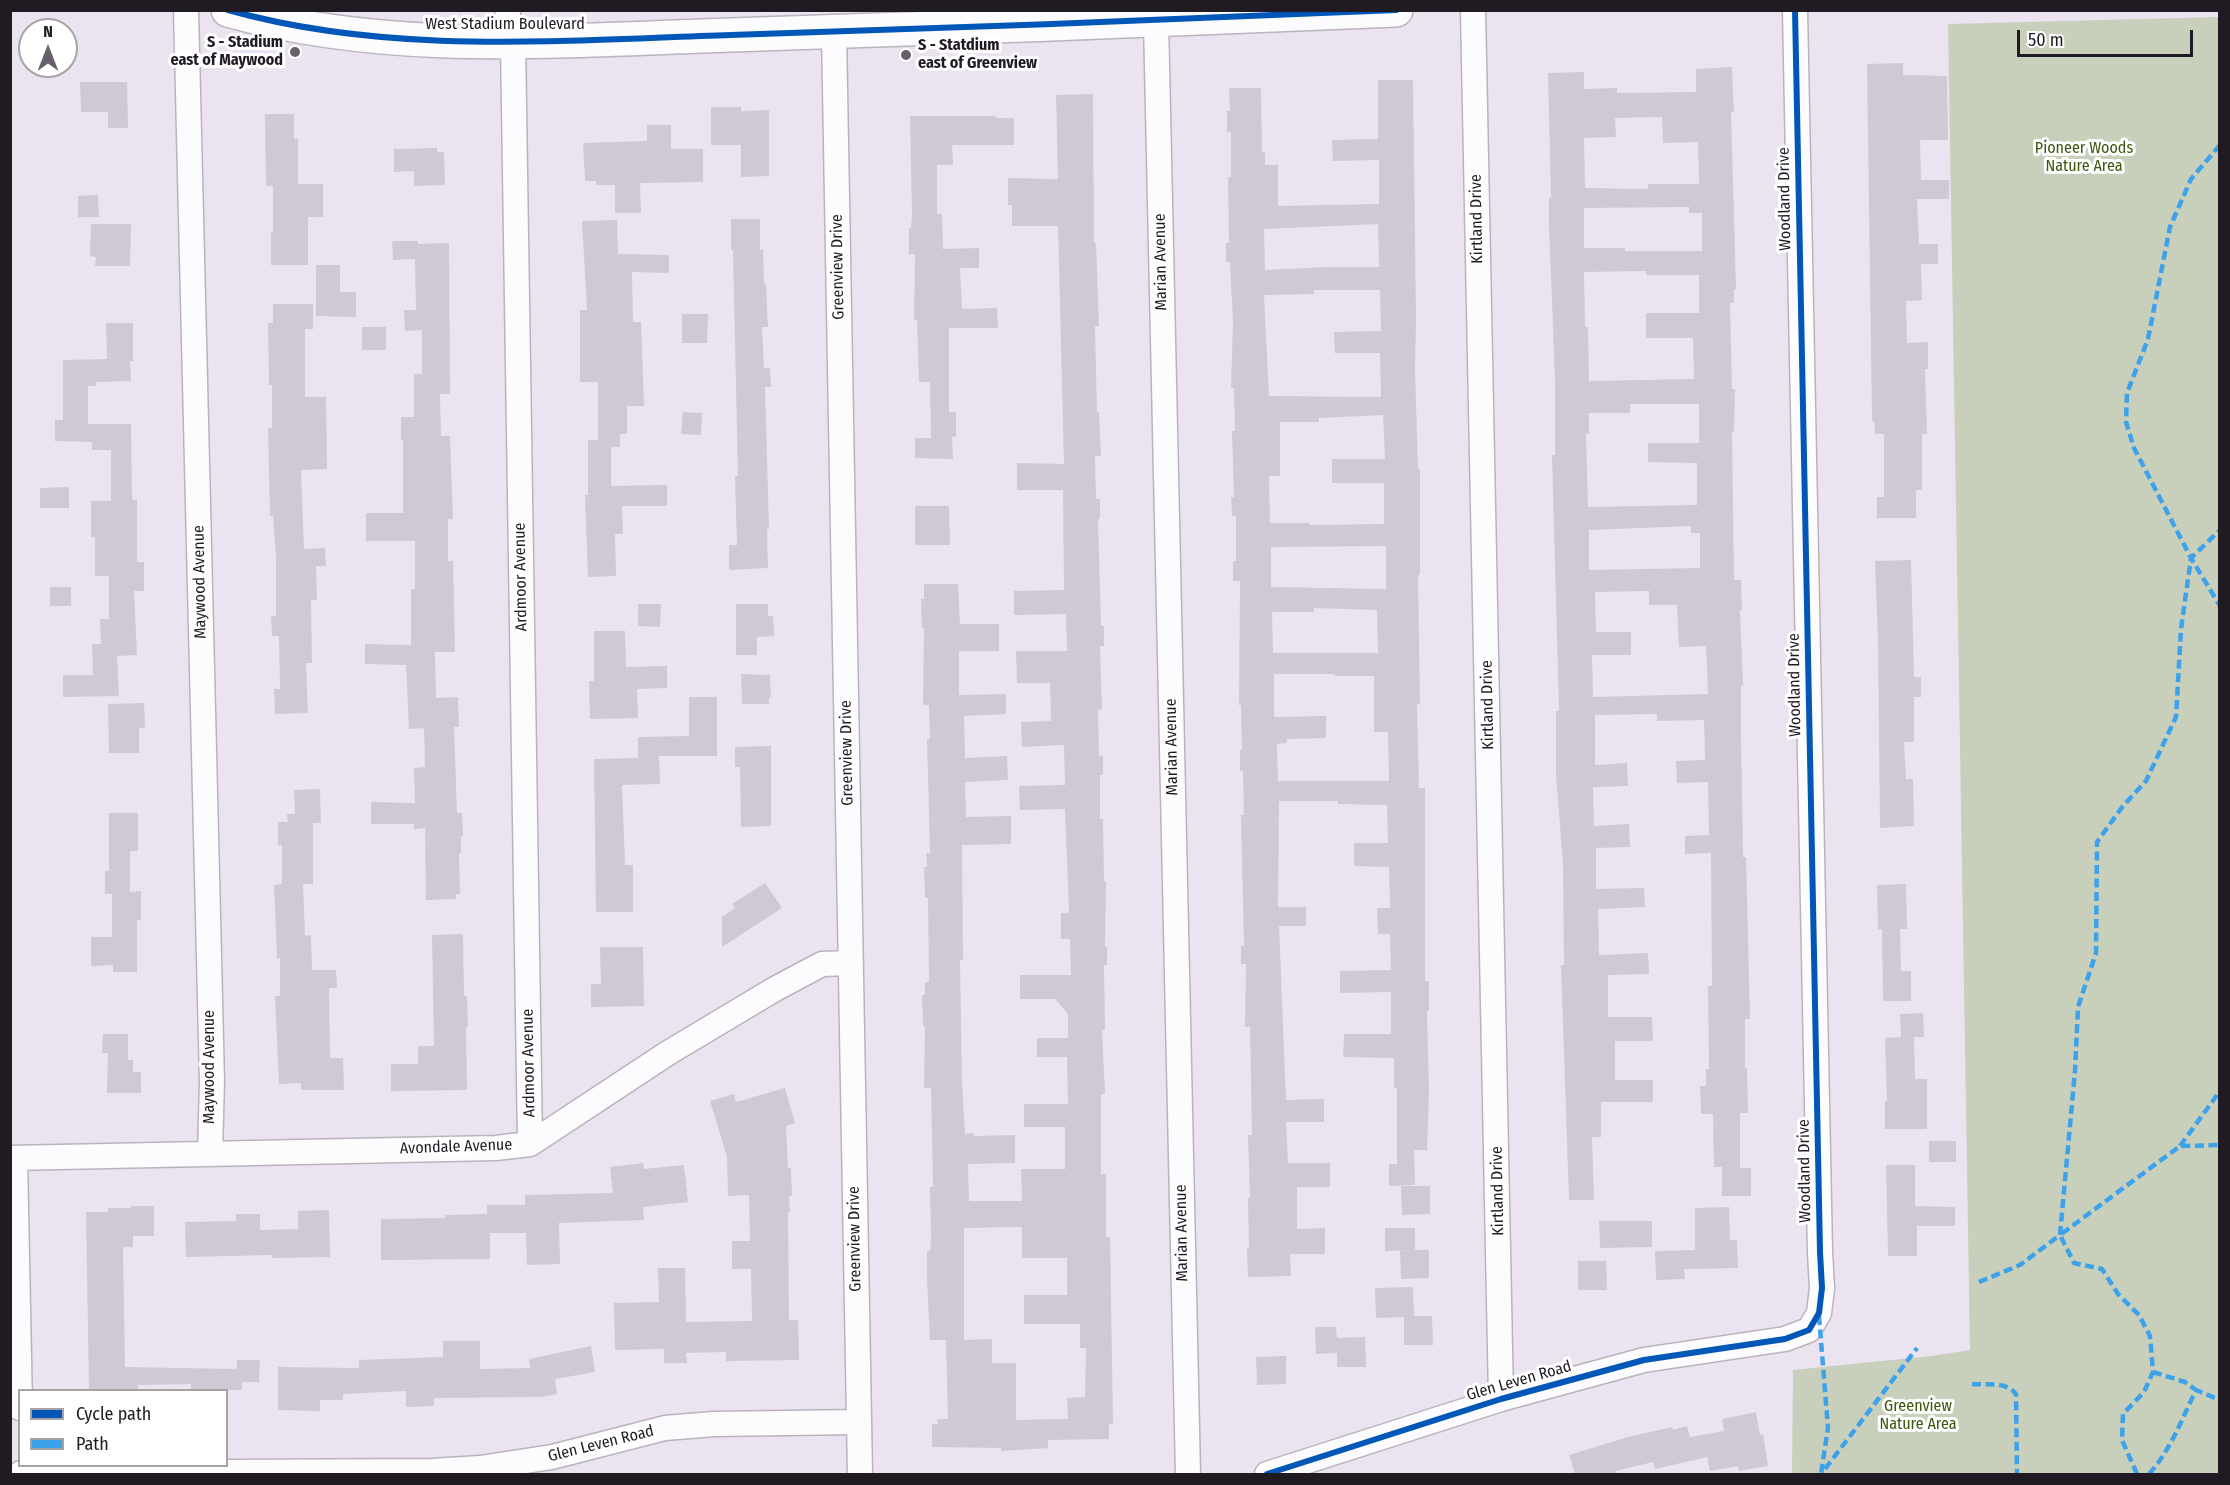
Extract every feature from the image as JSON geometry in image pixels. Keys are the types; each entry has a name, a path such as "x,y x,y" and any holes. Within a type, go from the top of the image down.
{"main road":[{"name":"West Stadium Boulevard","path":"228,10 267,21 345,34 421,39 510,26 834,32 1396,10"}],"street":[{"name":"Maywood Avenue","path":"186,10 211,1057 210,1153"},
{"name":"Kirtland Drive","path":"1473,10 1501,1399"},
{"name":"Woodland Drive","path":"1785,1339 1809,1330 1819,1313 1822,1288 1795,10"},
{"name":"Marian Avenue","path":"1156,21 1188,1474"},
{"name":"Ardmoor Avenue","path":"510,26 530,1144"},
{"name":"Greenview Drive","path":"834,32 860,1474"},
{"name":"Avondale Avenue","path":"13,1158 496,1148 530,1144 668,1053 775,989 822,964 850,963"},
{"path":"13,1158 19,1389"},
{"name":"Glen Leven Road","path":"1267,1474 1501,1399 1644,1360 1785,1339"},
{"name":"Glen Leven Road","path":"20,1471 432,1471 480,1468 552,1457 665,1428 714,1424 858,1422"}],"green space":[{"name":"Pioneer Woods Nature Area","path":"2219,17 2219,1474 1792,1474 1793,1370 1970,1350 1948,24"}],"building":[{"path":"1903,63 1903,75 1947,76 1948,140 1920,140 1921,180 1949,180 1949,199 1917,199 1919,244 1938,244 1938,264 1921,264 1922,300 1906,301 1907,343 1928,342 1928,369 1925,369 1927,434 1922,434 1922,490 1916,490 1916,518 1877,518 1877,497 1884,497 1884,434 1875,434 1874,421 1872,421 1867,64"},
{"path":"1732,67 1734,112 1731,112 1736,289 1734,289 1734,303 1730,303 1732,389 1735,389 1734,432 1732,432 1734,580 1741,580 1743,857 1746,857 1750,1019 1745,1019 1748,1113 1740,1113 1740,1168 1751,1168 1751,1196 1722,1196 1722,1167 1714,1167 1713,1114 1701,1114 1700,1086 1706,1086 1706,1069 1709,1069 1708,986 1712,986 1711,853 1685,854 1685,836 1709,835 1708,782 1677,783 1676,761 1705,760 1704,720 1657,721 1657,714 1595,715 1595,765 1627,763 1628,786 1593,787 1594,826 1629,824 1630,847 1596,848 1596,889 1644,888 1645,907 1598,909 1599,955 1648,953 1649,974 1608,975 1608,1017 1652,1017 1653,1041 1615,1041 1615,1080 1653,1080 1653,1102 1601,1102 1601,1137 1592,1137 1594,1200 1569,1200 1561,965 1564,965 1563,865 1556,774 1556,711 1559,711 1552,455 1555,455 1555,379 1549,226 1549,198 1551,198 1548,73 1584,72 1584,89 1617,88 1617,93 1696,92 1696,69","holes":["1662,117 1663,143 1698,142 1699,184 1648,184 1648,189 1585,188 1584,138 1616,137 1615,118","1689,207 1689,213 1702,213 1702,251 1625,251 1625,248 1584,248 1584,208","1646,271 1646,275 1699,275 1699,313 1646,313 1646,338 1693,338 1694,379 1589,381 1588,327 1585,327 1584,272","1630,404 1699,404 1699,443 1648,443 1648,462 1697,463 1697,505 1588,507 1586,434 1589,434 1589,413 1630,413","1691,526 1691,533 1700,533 1700,568 1589,570 1589,530","1649,591 1649,605 1677,605 1679,647 1706,646 1708,694 1593,697 1592,655 1631,655 1631,632 1596,632 1595,592"]},
{"path":"1378,80 1413,80 1415,370 1418,469 1420,469 1420,575 1418,575 1420,704 1417,704 1419,788 1425,788 1425,981 1429,981 1427,1150 1414,1150 1415,1185 1389,1186 1389,1164 1397,1164 1397,1088 1394,1088 1394,1058 1343,1057 1344,1034 1391,1034 1391,992 1340,993 1340,971 1391,970 1390,934 1378,934 1377,908 1390,908 1389,867 1354,866 1354,843 1388,843 1387,805 1338,804 1338,801 1279,801 1278,907 1306,907 1306,926 1279,926 1286,1100 1324,1099 1324,1122 1286,1122 1288,1163 1330,1163 1330,1187 1297,1187 1297,1229 1325,1228 1325,1254 1290,1254 1291,1276 1248,1277 1248,1198 1250,1198 1248,1135 1252,1135 1250,1027 1245,1027 1246,964 1241,964 1241,946 1244,946 1241,815 1244,815 1243,771 1240,771 1240,750 1242,750 1241,705 1239,705 1240,581 1233,581 1233,561 1236,561 1236,516 1232,516 1231,497 1234,497 1232,431 1235,431 1234,388 1231,388 1233,322 1230,262 1226,262 1226,243 1229,243 1228,177 1231,177 1231,132 1227,132 1227,111 1230,111 1229,88 1261,88 1262,152 1265,152 1265,165 1278,165 1278,206 1379,204 1379,160 1333,161 1332,140 1378,139","holes":["1378,224 1379,267 1265,270 1264,229","1314,290 1380,290 1381,331 1334,332 1335,353 1380,353 1381,397 1269,396 1264,295 1314,294","1383,415 1385,459 1332,459 1332,483 1384,483 1384,524 1270,523 1269,476 1280,476 1280,422 1319,422 1319,418","1386,546 1386,589 1271,587 1271,547","1314,608 1377,610 1378,653 1273,653 1272,612 1314,612","1274,674 1374,676 1374,732 1388,732 1389,781 1278,781 1277,744 1287,743 1287,739 1326,738 1326,716 1274,717"]},
{"path":"80,82 127,82 128,128 108,128 108,112 81,112"},
{"path":"1093,94 1094,243 1096,243 1099,326 1095,326 1097,412 1099,412 1101,456 1095,456 1096,499 1100,499 1100,519 1098,519 1101,626 1104,626 1104,646 1100,646 1102,709 1098,710 1099,756 1103,756 1103,775 1100,775 1100,819 1103,819 1104,881 1106,881 1105,947 1107,947 1107,965 1104,965 1105,1030 1102,1030 1105,1094 1101,1094 1101,1174 1106,1174 1106,1237 1110,1237 1113,1424 1109,1424 1109,1439 1048,1440 1048,1448 1001,1451 1001,1448 932,1447 932,1424 938,1424 937,1419 948,1419 946,1340 930,1340 927,1280 927,1251 930,1251 931,1237 930,1187 933,1187 931,1088 924,1088 925,1026 923,1026 922,995 925,995 925,982 929,982 928,898 925,898 924,867 927,867 926,853 930,853 927,739 930,739 929,705 923,705 924,628 922,628 921,599 924,599 924,584 958,584 960,624 999,624 999,651 959,651 959,695 1006,694 1006,714 964,716 965,758 1007,756 1008,780 965,782 966,817 1011,816 1011,844 962,845 963,960 960,960 962,1083 965,1134 974,1133 974,1136 1015,1135 1015,1163 968,1164 969,1201 1022,1201 1021,1169 1065,1169 1065,1127 1024,1127 1024,1104 1068,1104 1067,1057 1037,1057 1037,1038 1068,1038 1068,1014 1055,999 1020,999 1020,975 1071,975 1070,939 1061,939 1061,913 1069,913 1065,809 1020,810 1019,786 1065,785 1064,745 1022,747 1021,722 1051,721 1050,683 1017,683 1016,651 1067,651 1066,614 1014,615 1014,591 1064,590 1063,490 1017,490 1017,463 1064,464 1058,226 1012,226 1012,205 1008,205 1008,178 1058,179 1056,95","holes":["1022,1227 1022,1258 1067,1258 1067,1295 1024,1295 1024,1324 1080,1324 1080,1348 1086,1348 1085,1397 1067,1398 1068,1419 1016,1420 1016,1363 992,1363 992,1339 964,1340 964,1228"]},
{"path":"711,107 741,107 741,111 769,110 769,176 741,177 741,145 711,145"},
{"path":"265,114 294,114 294,139 298,139 298,184 323,184 323,217 308,217 308,265 271,265 273,186 266,186"},
{"path":"910,116 1014,118 1014,145 952,145 953,165 937,165 937,214 942,214 943,249 979,248 979,268 960,268 962,309 997,308 998,328 949,328 949,412 956,412 956,436 952,437 953,459 915,458 915,438 931,438 930,382 919,382 917,320 914,320 915,254 909,254 909,228 911,228 912,215"},
{"path":"647,125 671,125 671,149 703,149 703,182 640,183 641,213 615,213 615,185 597,185 596,181 585,181 583,143 647,141"},
{"path":"437,148 437,152 444,152 445,185 414,186 414,171 394,172 394,149"},
{"path":"98,195 99,217 78,217 78,196"},
{"path":"731,219 760,219 760,250 763,250 768,327 762,327 764,368 770,368 771,387 765,387 768,568 729,570 729,545 737,545 735,476 738,476"},
{"path":"617,220 618,254 669,255 669,273 632,272 633,322 641,322 644,406 627,406 627,434 620,434 620,447 611,447 611,486 667,485 667,506 622,506 623,534 615,534 616,576 588,577 585,495 588,495 588,440 598,440 598,382 580,382 580,310 587,310 582,221"},
{"path":"91,224 131,224 130,266 95,266 96,257 90,256"},
{"path":"392,241 418,241 418,244 449,243 450,394 440,394 441,436 450,436 453,519 448,519 448,561 453,561 455,652 435,652 436,698 458,697 459,727 454,727 457,813 462,813 463,836 461,836 461,853 459,853 460,894 456,894 456,899 426,900 425,828 414,829 414,824 371,824 371,802 415,803 414,768 425,767 424,728 409,729 406,665 365,664 365,644 411,645 411,589 415,589 415,541 366,541 366,513 403,513 401,417 414,417 414,374 422,374 422,330 405,331 404,310 416,310 415,259 393,260"},
{"path":"316,265 340,265 340,292 356,292 356,317 316,316"},
{"path":"273,304 313,304 313,329 305,329 305,397 326,397 327,469 301,470 304,549 325,548 326,566 316,566 317,600 311,600 312,663 306,663 308,713 275,714 274,689 280,689 279,636 272,636 271,616 276,616 276,557 273,516 270,516 268,428 272,428 272,385 269,385 268,323 273,323"},
{"path":"682,314 708,314 707,343 682,343"},
{"path":"106,323 133,323 131,381 96,382 96,386 88,386 88,424 131,424 132,496 133,500 137,500 137,562 144,562 144,591 134,591 137,655 117,656 119,696 63,697 63,675 93,675 92,644 101,644 100,619 109,619 109,576 95,576 95,537 91,537 91,501 111,501 111,450 92,450 92,442 55,441 55,420 63,420 63,360 107,359"},
{"path":"362,327 386,327 386,350 362,350"},
{"path":"683,412 702,413 701,435 681,434"},
{"path":"69,487 69,508 40,508 40,488"},
{"path":"915,506 949,506 950,545 915,545"},
{"path":"1911,560 1914,677 1921,677 1921,697 1914,697 1914,742 1904,742 1906,779 1913,779 1914,826 1880,828 1875,561"},
{"path":"50,587 71,587 71,606 50,606"},
{"path":"638,604 661,604 660,627 638,626"},
{"path":"736,604 768,604 768,616 773,616 774,636 757,637 757,655 736,655"},
{"path":"594,631 625,631 626,667 667,666 667,688 637,689 638,718 590,719 589,681 594,681"},
{"path":"741,674 770,675 769,704 742,704"},
{"path":"689,697 717,697 717,756 659,756 660,784 622,785 625,865 633,865 633,912 596,912 594,759 638,758 638,737 689,736"},
{"path":"144,703 145,728 139,728 139,753 109,753 108,704"},
{"path":"771,746 771,826 741,827 740,767 735,767 735,747"},
{"path":"320,789 321,823 313,823 313,884 303,884 305,936 311,935 312,970 336,970 337,988 329,988 330,1058 343,1058 344,1090 301,1090 301,1083 279,1084 275,996 280,996 280,958 277,958 274,885 282,884 282,845 278,845 278,822 288,822 287,814 295,814 294,790"},
{"path":"109,813 138,813 138,851 130,851 130,892 141,891 141,920 137,920 137,972 113,972 113,965 91,966 91,937 112,937 112,894 105,894 105,871 109,871"},
{"path":"765,883 782,908 722,947 722,917 735,908 732,904"},
{"path":"1906,884 1907,929 1900,929 1901,971 1911,971 1911,1001 1883,1001 1882,929 1878,929 1877,885"},
{"path":"463,934 464,996 467,996 468,1027 466,1027 467,1090 391,1091 391,1064 418,1064 418,1046 434,1046 432,935"},
{"path":"600,947 643,947 644,1006 591,1007 591,984 601,984"},
{"path":"1923,1013 1924,1037 1914,1037 1915,1079 1927,1079 1927,1129 1885,1129 1885,1101 1887,1101 1885,1038 1901,1037 1900,1014"},
{"path":"103,1034 128,1034 128,1060 133,1060 133,1072 141,1072 141,1093 107,1093 108,1053 102,1053"},
{"path":"785,1088 795,1123 786,1126 792,1196 789,1196 790,1212 788,1212 789,1320 798,1320 799,1360 726,1361 726,1352 686,1353 687,1363 664,1363 664,1349 615,1350 614,1303 659,1302 658,1268 685,1268 686,1322 752,1321 751,1269 732,1269 732,1241 750,1241 749,1195 728,1196 727,1157 710,1101 734,1094 736,1102"},
{"path":"1929,1141 1956,1141 1956,1162 1929,1162"},
{"path":"643,1163 644,1169 684,1165 688,1202 643,1207 644,1220 559,1223 560,1264 527,1265 526,1233 490,1233 490,1259 381,1260 381,1219 445,1218 445,1215 487,1214 487,1205 525,1205 525,1195 613,1193 610,1167"},
{"path":"1886,1165 1915,1165 1915,1206 1955,1207 1955,1226 1917,1226 1917,1256 1888,1256"},
{"path":"1401,1186 1430,1186 1430,1214 1402,1215"},
{"path":"131,1206 154,1206 154,1236 133,1236 133,1247 123,1247 125,1367 237,1369 237,1360 260,1360 259,1382 242,1382 242,1390 191,1389 191,1384 138,1385 138,1389 89,1389 86,1212 108,1212 108,1208 131,1208"},
{"path":"1729,1207 1730,1240 1737,1240 1738,1268 1684,1269 1685,1279 1656,1280 1655,1251 1695,1250 1695,1208"},
{"path":"329,1210 330,1257 272,1258 272,1255 186,1257 185,1222 236,1221 236,1214 260,1214 260,1230 298,1229 298,1211"},
{"path":"1599,1221 1652,1221 1652,1247 1600,1248"},
{"path":"1385,1228 1415,1228 1415,1250 1385,1251"},
{"path":"1400,1250 1429,1250 1429,1278 1401,1279"},
{"path":"1578,1261 1606,1261 1607,1290 1578,1290"},
{"path":"1413,1287 1414,1316 1432,1316 1433,1345 1404,1345 1404,1317 1376,1318 1375,1288"},
{"path":"1315,1327 1336,1327 1337,1338 1365,1337 1366,1367 1337,1367 1337,1353 1316,1354"},
{"path":"443,1341 480,1341 480,1369 530,1368 529,1359 591,1346 595,1372 555,1379 557,1394 541,1397 434,1398 434,1406 406,1407 406,1391 343,1394 343,1400 320,1400 320,1411 278,1410 278,1367 359,1368 359,1360 443,1357"},
{"path":"1286,1356 1286,1384 1257,1385 1256,1357"},
{"path":"1756,1412 1760,1435 1763,1434 1768,1466 1739,1471 1738,1466 1710,1471 1707,1457 1655,1469 1653,1462 1616,1471 1617,1474 1575,1474 1569,1455 1628,1437 1672,1427 1673,1430 1687,1426 1690,1437 1724,1431 1722,1419"}],"marked path":[{"path":"2220,145 2191,179 2170,227 2148,339 2127,393 2126,422 2134,448 2191,558 2220,606"},
{"path":"1979,1282 2020,1265 2060,1235 2075,1071 2078,1007 2096,953 2097,842 2123,806 2146,781 2176,717 2181,629 2191,558 2220,530"},
{"path":"2180,1146 2220,1091"},
{"path":"2137,1474 2122,1440 2123,1414 2144,1392 2153,1372 2150,1336 2139,1315 2118,1294 2102,1269 2074,1263 2060,1235 2180,1146 2220,1145"},
{"path":"1819,1316 1828,1428 1821,1474"},
{"path":"1825,1469 1917,1348"},
{"path":"2153,1372 2185,1382 2196,1390"},
{"path":"1972,1384 2002,1385 2016,1394 2017,1474"},
{"path":"2149,1474 2169,1445 2196,1390 2220,1400"}],"cycle path":[{"path":"228,10 290,24 352,34 478,42 605,40 1396,10"},
{"path":"1267,1474 1501,1399 1644,1360 1785,1339 1809,1330 1819,1313 1822,1288 1795,10"}],"place":[{"name":"S - Stadium east of Maywood","path":"295,52"},
{"name":"S - Statdium east of Greenview","path":"906,55"}],"park label":[{"name":"Greenview Nature Area","path":"1918,1416"}]}
